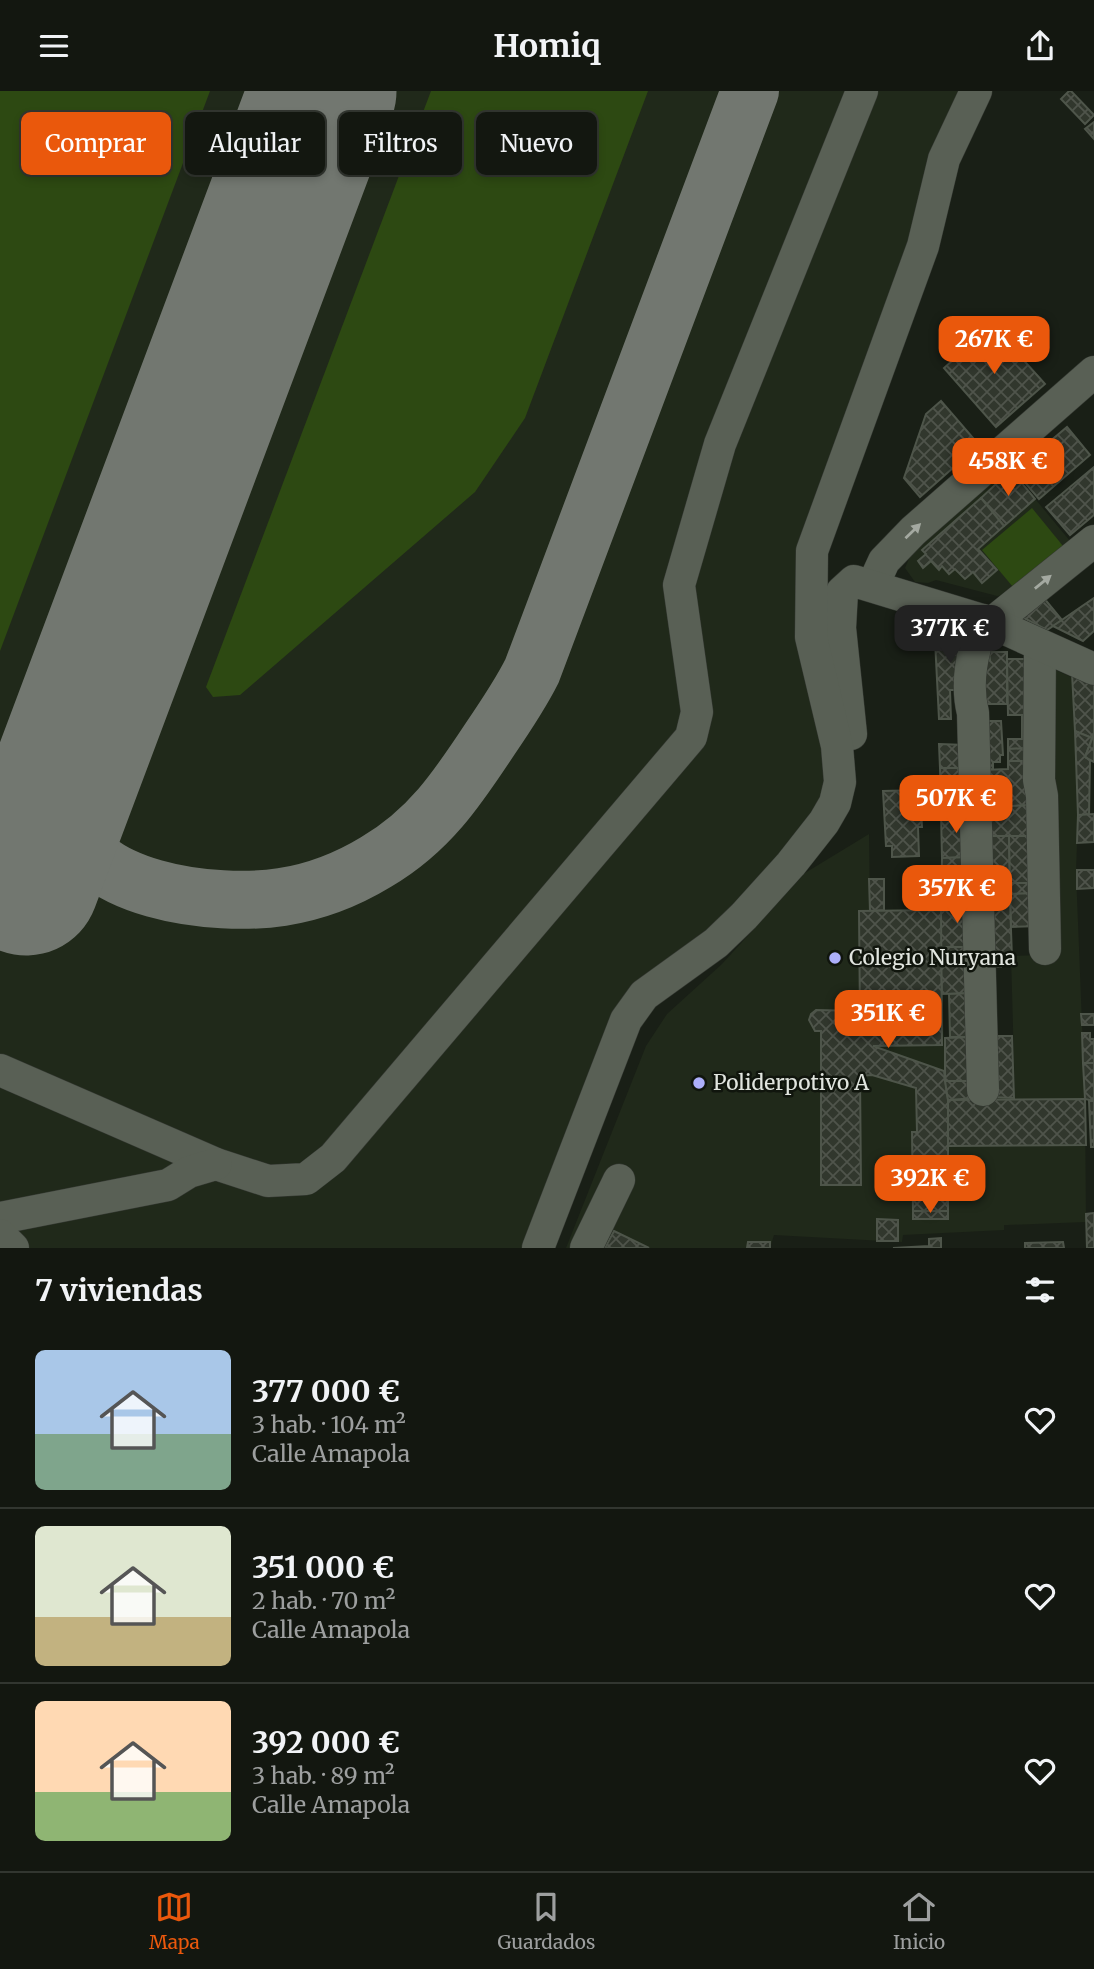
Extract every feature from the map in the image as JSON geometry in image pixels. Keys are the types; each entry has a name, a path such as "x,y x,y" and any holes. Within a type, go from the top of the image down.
{"street":[{"path":"0,1070 216,1164 268,1181 306,1179 333,1158 691,737 697,712 679,585 720,444 862,91"},
{"path":"538,1248 626,1020 644,995 716,943 744,916 791,864 824,822 835,803 840,782 836,746 811,637 812,551 923,246 944,159 976,91"},
{"path":"554,1248 630,1053 645,1025 668,997 725,952 847,821 855,788 840,628 842,593 864,583 913,531 1094,372"},
{"path":"983,1090 973,713 970,702 971,660 987,622 1094,541"},
{"path":"864,583 987,622 1094,669"},
{"path":"1040,645 1039,780 1042,796 1045,949"},
{"path":"0,1218 168,1185 189,1172 216,1164"},
{"path":"586,1248 619,1180"},
{"path":"0,1235 12,1248"}],"shaded area":[{"path":"0,91 981,91 816,552 844,787 649,1000 543,1248 0,1248"},
{"path":"1008,466 1070,541 1004,595 997,596 936,580 928,583 915,582 905,568 911,554"},
{"name":"Colegio Nuryana","path":"1045,665 1073,678 1086,1222 1004,1225 1004,1230 903,1235 902,1242 774,1235 770,1248 566,1248 646,1046 667,1014 722,964 805,873 869,834 870,910 941,909 945,1097 1015,1098 1011,956 1049,955"}],"green space":[{"path":"0,91 210,91 202,112 185,112 185,158 0,651"},
{"path":"431,91 648,91 525,418 475,492 240,695 213,697 206,687 399,175 462,175 462,112 423,112"},
{"path":"1032,508 1063,546 1013,587 982,550"}],"building":[{"path":"1069,91 1094,115 1085,124 1061,99"},
{"path":"1094,122 1094,139 1085,129"},
{"path":"992,325 1045,384 996,427 944,368"},
{"path":"941,401 979,445 920,497 904,478 926,414"},
{"path":"1067,427 1090,455 1039,499 1015,471"},
{"path":"1094,467 1094,515 1070,535 1046,507"},
{"path":"1011,470 1035,499 1004,526 981,498"},
{"path":"981,498 1004,526 978,549 997,570 982,583 973,572 965,579 955,569 949,574 942,566 939,570 931,561 923,568 918,561 926,554 922,550"},
{"path":"1043,597 1062,620 1047,630 1020,616"},
{"path":"1094,598 1094,631 1083,641 1053,626"},
{"path":"934,620 946,623 945,630 971,636 964,690 950,690 951,719 939,719"},
{"path":"989,652 1007,652 1007,704 986,704 976,660 990,660"},
{"path":"1007,659 1035,659 1035,715 1008,715"},
{"path":"1072,673 1094,684 1092,738 1075,731"},
{"path":"1022,715 1035,715 1034,748 1008,749 1008,739 1022,739"},
{"path":"982,721 1001,721 1003,755 1000,755 1000,762 993,762 993,769 983,770"},
{"path":"1075,731 1092,738 1085,757 1090,760 1089,815 1078,815"},
{"path":"1094,734 1094,762 1085,757"},
{"path":"939,744 966,745 968,768 940,768"},
{"path":"1034,748 1034,761 1008,761 1008,749"},
{"path":"1008,761 1034,761 1034,805 984,807 983,770 1008,769"},
{"path":"940,768 968,768 970,813 941,812"},
{"path":"920,790 922,827 918,827 919,856 892,857 892,846 886,846 883,791"},
{"path":"1034,805 1034,836 985,836 984,807"},
{"path":"941,812 970,813 971,857 942,858"},
{"path":"1094,814 1094,842 1077,843 1078,815"},
{"path":"985,836 1009,836 1010,901 986,901"},
{"path":"1009,836 1034,836 1039,883 1010,883"},
{"path":"971,857 971,903 941,903 942,858"},
{"path":"1077,870 1094,870 1094,888 1077,889"},
{"path":"869,879 884,879 884,910 870,911"},
{"path":"1010,883 1039,883 1039,893 1010,894"},
{"path":"1039,893 1039,926 1011,927 1010,894"},
{"path":"986,901 1010,901 1012,959 1001,959 1001,967 987,966"},
{"path":"941,903 971,903 973,947 941,947"},
{"path":"941,910 942,1045 873,1046 944,1071 948,1100 948,1211 913,1211 912,1132 917,1132 916,1088 872,1075 860,1076 861,1185 821,1185 821,1031 815,1031 809,1020 816,1010 860,1011 859,911"},
{"path":"941,947 973,947 973,993 942,994"},
{"path":"973,993 975,1037 950,1037 949,994"},
{"path":"1081,1014 1094,1014 1094,1025 1082,1025"},
{"path":"1082,1033 1090,1033 1090,1039 1094,1039 1094,1063 1083,1063"},
{"path":"990,1036 1012,1036 1014,1098 990,1097"},
{"path":"975,1037 975,1081 945,1081 945,1038"},
{"path":"1083,1063 1094,1063 1094,1101 1085,1099"},
{"path":"945,1081 975,1081 976,1098 948,1100"},
{"path":"1085,1099 1086,1145 948,1146 948,1100"},
{"path":"1089,1101 1094,1101 1094,1147 1091,1147"},
{"path":"913,1211 948,1211 948,1219 913,1219"},
{"path":"1094,1213 1094,1248 1087,1248 1086,1214"},
{"path":"877,1219 898,1220 898,1241 877,1241"},
{"path":"614,1231 649,1248 605,1248"},
{"path":"941,1238 941,1248 893,1248 929,1246 929,1239"},
{"path":"748,1242 770,1242 770,1248 747,1248"},
{"path":"1063,1242 1064,1248 1025,1248 1025,1243"}],"taxiway":[{"path":"75,753 65,803 76,838 96,860 122,877 188,896 255,900 294,895 319,888 376,862 427,823 466,775 532,671 750,91"}],"runway":[{"path":"26,882 323,91"}],"place":[{"name":"Colegio Nuryana","path":"835,958"},
{"name":"Poliderpotivo A","path":"699,1083"}]}
